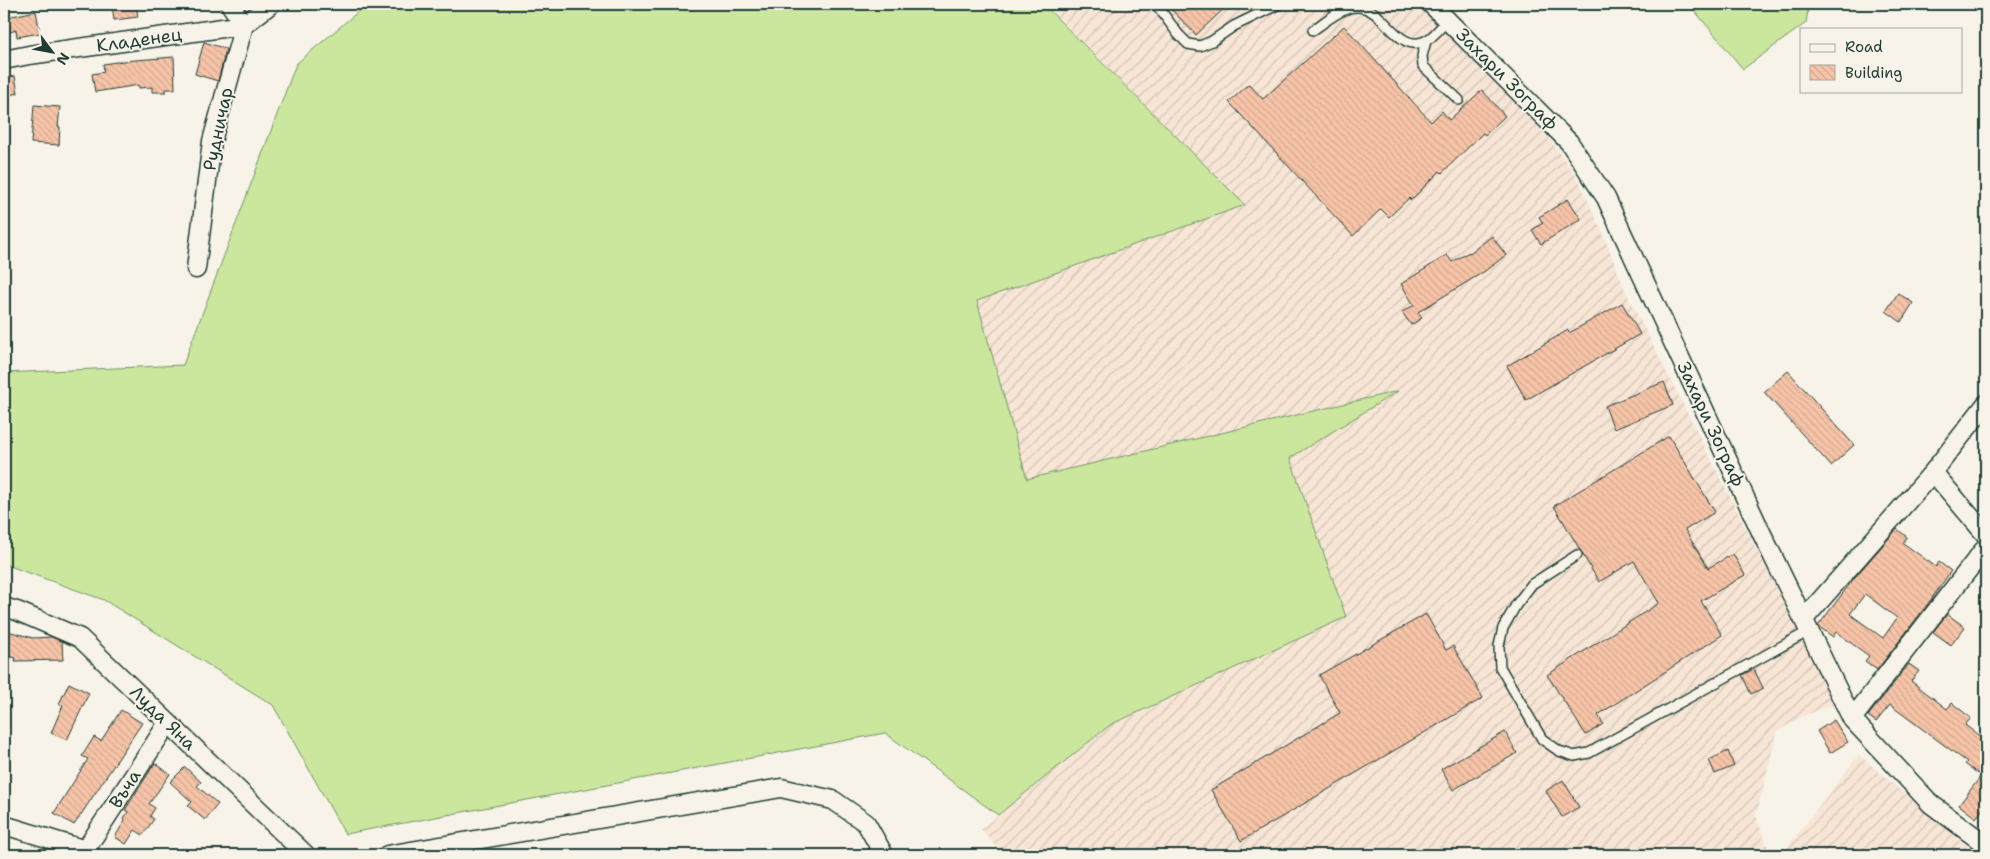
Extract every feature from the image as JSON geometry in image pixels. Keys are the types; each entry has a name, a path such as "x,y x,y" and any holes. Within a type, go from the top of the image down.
{"street":[{"path":"230,4 244,25 271,4"},
{"name":"Захари Зограф","path":"1431,4 1569,142 1606,198 1806,625 1852,718 1931,804 1984,839"},
{"name":"Кладенец","path":"4,60 244,25"},
{"name":"Рудничар","path":"196,269 212,140 244,25"},
{"path":"1806,625 1933,472 1986,404"},
{"path":"1933,472 1986,535"},
{"path":"1852,718 1986,547"},
{"name":"Луда Яна","path":"4,607 80,638 306,855"},
{"name":"Въча","path":"84,853 168,723"},
{"path":"387,855 781,788 833,800 866,823 884,855"},
{"path":"4,824 84,853"}],"lane":[{"path":"1156,4 1178,34 1188,44 1200,46 1212,41 1234,26 1279,4"},
{"path":"1313,30 1348,8 1358,6 1377,14 1400,38 1418,43 1426,41 1448,20"},
{"path":"1426,41 1422,56 1423,66 1459,100"},
{"path":"1577,555 1532,584 1516,605 1503,628 1499,646 1500,667 1542,739 1559,751 1574,756 1589,753 1806,625"}],"shaded area":[{"path":"1045,4 1416,4 1526,112 1550,140 1577,177 1603,234 1625,290 1835,704 1801,717 1777,732 1756,816 1769,851 1762,855 1003,855 981,829 1110,725 1346,617 1290,458 1397,391 1370,396 1370,400 1027,479 976,301 1245,205"},
{"path":"1859,755 1977,855 1781,855"}],"green space":[{"path":"367,4 1043,4 1245,205 977,301 1027,479 1398,391 1290,458 1346,617 1110,725 998,815 885,733 345,834 273,705 104,600 4,564 4,373 183,365 296,64"},
{"path":"1689,4 1809,4 1806,23 1743,69"}],"building":[{"path":"112,4 136,4 138,17 114,20"},
{"path":"1166,4 1229,4 1196,35"},
{"path":"36,11 40,33 17,37 16,30 10,32 7,17"},
{"path":"1344,26 1431,122 1442,111 1449,120 1482,90 1505,116 1485,135 1483,133 1442,173 1440,171 1411,200 1409,198 1389,217 1381,209 1353,236 1229,102 1249,84 1263,99"},
{"path":"204,42 226,49 218,81 195,74"},
{"path":"174,57 175,89 166,89 166,92 152,92 152,87 139,88 139,85 95,92 92,74 104,72 103,64"},
{"path":"15,76 18,93 4,96 4,78"},
{"path":"34,105 60,107 59,145 31,143"},
{"path":"1568,199 1581,219 1541,244 1532,230 1543,223 1539,217"},
{"path":"1492,236 1506,255 1485,271 1418,312 1422,318 1411,325 1402,312 1414,305 1401,284 1447,255 1452,262 1470,253"},
{"path":"1898,293 1913,303 1901,322 1886,311"},
{"path":"1622,303 1640,334 1526,400 1507,366 1568,330 1569,333"},
{"path":"1788,371 1854,445 1831,466 1764,392"},
{"path":"1664,382 1673,405 1614,429 1605,406"},
{"path":"1669,436 1715,512 1685,530 1708,568 1733,554 1745,575 1701,601 1722,635 1598,715 1603,724 1586,735 1547,675 1659,603 1634,561 1599,582 1554,506"},
{"path":"1897,529 1907,537 1903,543 1936,567 1939,562 1951,571 1877,670 1865,661 1869,656 1836,632 1833,637 1818,626 1855,577","holes":["1865,594 1897,618 1883,638 1850,614"]},
{"path":"1426,614 1446,650 1453,646 1483,698 1241,841 1211,790 1340,713 1319,675"},
{"path":"1947,614 1965,627 1951,645 1933,632"},
{"path":"4,630 33,638 52,637 62,642 63,660 15,661 16,658 4,655"},
{"path":"1909,664 1919,671 1911,681 1947,709 1952,703 1971,718 1965,725 1986,741 1986,805 1976,818 1959,805 1981,776 1965,764 1967,762 1890,705 1876,722 1868,716"},
{"path":"1754,669 1763,688 1751,694 1742,675"},
{"path":"69,683 89,693 67,740 51,733 63,705 59,704"},
{"path":"121,710 142,723 74,825 54,813 88,759 82,756 94,737 101,741"},
{"path":"1834,720 1848,742 1830,753 1817,731"},
{"path":"1505,732 1517,753 1453,790 1441,769"},
{"path":"1728,751 1734,766 1715,774 1709,760"},
{"path":"155,763 170,774 149,804 155,808 150,816 154,819 143,835 135,830 126,844 115,837 128,812 125,810"},
{"path":"185,767 201,782 197,786 218,804 205,820 188,806 192,802 170,782"},
{"path":"1563,780 1579,807 1562,817 1546,791"}]}
